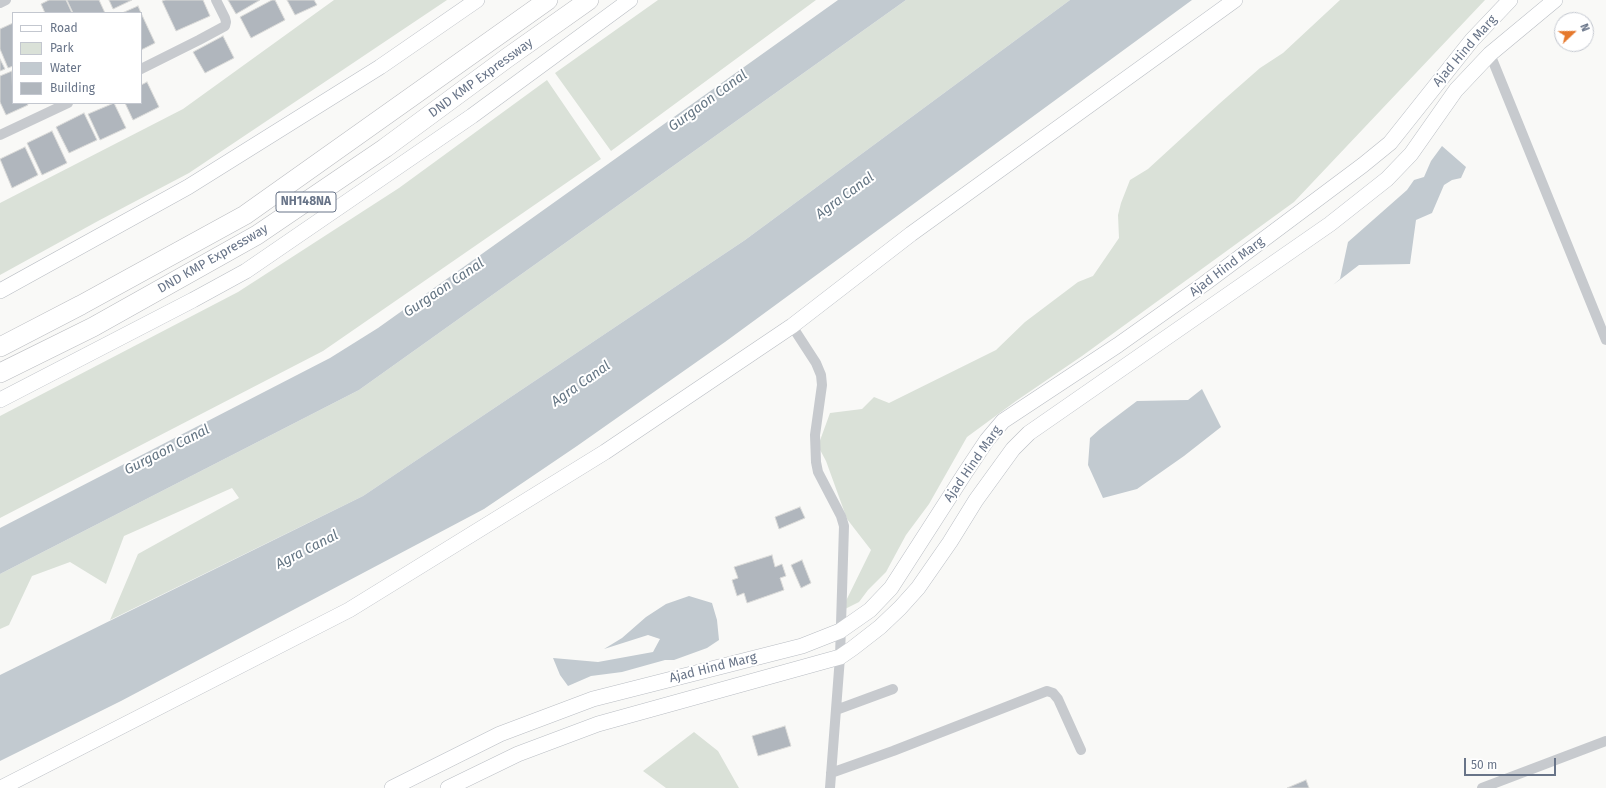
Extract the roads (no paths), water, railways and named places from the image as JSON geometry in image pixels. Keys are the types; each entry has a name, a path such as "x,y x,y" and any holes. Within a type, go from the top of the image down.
{"highway":[{"name":"DND KMP Expressway","path":"0,347 88,302 245,215 548,0"},
{"name":"DND KMP Expressway","path":"0,373 92,327 257,236 385,148 506,58 589,0"}],"street":[{"path":"0,3 6,0"},
{"path":"142,68 225,26 225,18 216,0"},
{"path":"0,292 188,187 380,67 476,0"},
{"path":"0,400 193,300 246,270 472,116 630,0"},
{"path":"1,788 349,610 605,452 792,326 912,234 1235,0"},
{"name":"Ajad Hind Marg","path":"392,788 500,734 593,699 802,646 840,631 870,610 891,588 969,466 987,440 1003,421 1118,345 1198,289 1363,165 1390,142 1472,40 1510,0"},
{"path":"448,788 518,754 598,724 840,657 880,627 918,588 980,493 1013,449 1029,434 1330,224 1388,179 1411,154 1456,90 1490,54 1555,0"},
{"path":"1490,54 1606,340"},
{"path":"0,135 66,104"},
{"path":"792,326 816,363 821,375 822,386 815,435 816,462 818,472 841,516 844,526 840,657 830,788"},
{"path":"836,710 893,689"},
{"path":"831,773 893,751 1047,691 1053,693 1058,699 1081,750"},
{"path":"1482,788 1606,741"}],"water":[{"name":"Gurgaon Canal","path":"838,0 906,0 359,390 0,574 0,528 330,358 378,328"},
{"name":"Agra Canal","path":"1070,0 1192,0 725,342 484,509 121,701 0,761 0,675 363,496 745,240"},
{"path":"1442,146 1466,167 1461,178 1452,180 1444,185 1432,213 1416,220 1410,264 1359,265 1333,285 1340,279 1348,242 1407,190 1414,180 1424,177 1431,161"},
{"path":"1202,389 1221,427 1184,456 1137,489 1103,498 1088,465 1090,438 1137,401 1188,400"},
{"path":"689,596 712,603 717,620 719,640 707,648 674,660 665,660 622,672 591,676 568,686 560,675 553,658 598,662 653,652 660,639 648,635 604,649 622,638 646,617 666,604"}]}
